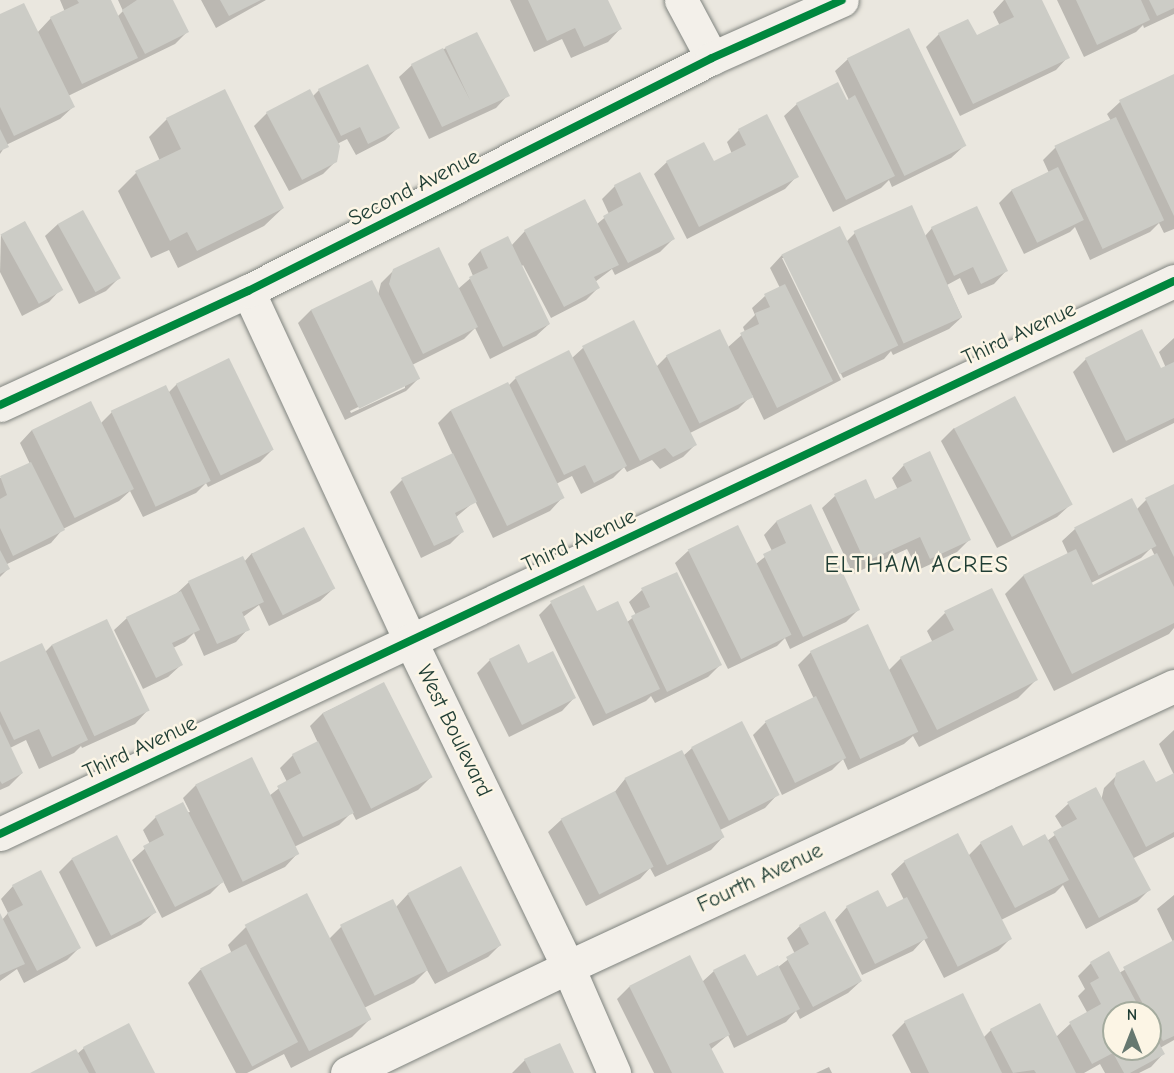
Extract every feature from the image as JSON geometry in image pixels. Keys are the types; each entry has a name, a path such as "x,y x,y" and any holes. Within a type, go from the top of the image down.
{"street":[{"path":"681,0 712,58"},
{"name":"Second Avenue","path":"0,405 248,291 712,58 842,0"},
{"name":"Third Avenue","path":"0,834 1174,281"},
{"name":"West Boulevard","path":"248,291 410,640 568,967 614,1073"},
{"name":"Fourth Avenue","path":"348,1073 568,967 1174,686"}],"building":[{"path":"77,0 111,0 138,58 82,84 50,17 79,3"},
{"path":"137,0 173,0 189,32 145,54 122,10"},
{"path":"220,0 261,0 229,16"},
{"path":"528,0 608,0 622,29 584,47 575,28 547,41"},
{"path":"1005,0 1042,0 1070,58 973,104 938,33 968,19 977,35 1014,17"},
{"path":"1076,0 1141,0 1150,20 1097,45"},
{"path":"1149,0 1174,0 1174,8 1157,16"},
{"path":"24,3 75,107 14,136 0,107 0,14"},
{"path":"909,28 966,146 904,176 847,58"},
{"path":"477,32 510,96 442,127 411,64 443,48 470,100 445,47"},
{"path":"368,64 400,128 368,144 360,127 341,136 318,89"},
{"path":"1174,74 1174,216 1119,100"},
{"path":"838,82 847,100 855,95 895,176 846,200 796,103"},
{"path":"225,89 284,208 197,251 187,232 170,241 135,171 181,149 166,118"},
{"path":"310,89 340,146 337,162 302,180 266,112"},
{"path":"767,114 799,177 699,227 666,161 704,142 714,161 746,145 738,129"},
{"path":"1116,117 1164,220 1103,249 1054,146"},
{"path":"0,129 9,147 0,151"},
{"path":"1058,167 1084,220 1037,243 1011,190"},
{"path":"640,172 675,239 628,263 603,216 623,205 614,185"},
{"path":"585,199 619,265 594,277 600,288 564,307 524,230"},
{"path":"912,205 962,317 904,343 854,231"},
{"path":"977,206 1008,271 981,284 973,267 954,276 931,227"},
{"path":"83,210 121,278 95,292 58,224"},
{"path":"25,221 63,290 39,304 1,235"},
{"path":"840,226 898,346 840,374 782,254"},
{"path":"508,236 550,324 503,347 469,277 488,268 480,250"},
{"path":"439,247 478,327 423,354 389,284 393,269"},
{"path":"372,280 420,379 359,409 311,310"},
{"path":"785,284 833,381 777,408 740,333 759,324 755,313 770,307 764,294"},
{"path":"634,320 697,445 673,457 665,448 640,461 582,346"},
{"path":"720,329 753,397 699,424 666,355"},
{"path":"1142,329 1161,368 1174,362 1174,418 1126,441 1085,358"},
{"path":"569,350 627,466 594,483 585,465 564,475 515,377"},
{"path":"229,358 274,450 221,476 176,384"},
{"path":"508,382 565,498 507,526 450,410"},
{"path":"166,385 211,481 156,507 111,411"},
{"path":"1015,396 1073,505 1012,537 954,428"},
{"path":"91,401 134,489 75,518 32,430"},
{"path":"930,451 971,540 930,559 920,537 865,562 834,494 866,479 875,499 912,481 903,464"},
{"path":"453,453 477,502 455,513 464,532 434,546 401,478"},
{"path":"31,462 65,530 13,556 0,528 0,499 7,495 0,476"},
{"path":"1174,484 1174,557 1145,498"},
{"path":"1132,498 1157,546 1099,576 1074,528"},
{"path":"811,504 860,610 803,637 763,554 786,543 776,521"},
{"path":"738,525 791,635 741,659 688,550"},
{"path":"304,527 335,588 283,615 251,554"},
{"path":"1076,549 1093,585 1157,553 1174,587 1174,623 1072,674 1023,575"},
{"path":"0,550 10,569 0,574"},
{"path":"243,556 264,602 242,612 250,630 217,644 188,581"},
{"path":"677,572 722,665 667,692 631,616 650,607 641,588"},
{"path":"584,585 597,611 618,601 660,689 606,714 550,601"},
{"path":"992,588 1038,680 937,730 900,657 954,630 944,611"},
{"path":"181,591 200,630 172,643 183,665 156,678 126,617"},
{"path":"107,619 150,711 94,736 52,645"},
{"path":"868,624 918,732 860,759 810,651"},
{"path":"42,643 88,740 52,757 39,729 14,740 0,711 0,662"},
{"path":"519,644 528,663 553,651 576,698 522,725 489,659"},
{"path":"384,682 433,777 371,809 323,713"},
{"path":"816,696 846,758 795,783 765,721"},
{"path":"742,721 780,795 729,821 691,747"},
{"path":"0,724 23,773 2,784 0,781"},
{"path":"318,741 354,813 303,837 277,786 301,773 292,754"},
{"path":"682,750 725,837 667,865 624,778"},
{"path":"252,757 299,854 243,882 195,785"},
{"path":"1144,760 1156,782 1174,773 1174,832 1146,847 1114,784 1116,773"},
{"path":"1096,787 1151,890 1099,918 1053,832 1077,819 1067,802"},
{"path":"615,791 654,867 599,894 561,819"},
{"path":"183,802 224,882 175,907 143,846 164,835 155,816"},
{"path":"1012,825 1023,846 1045,834 1069,880 1015,908 980,842"},
{"path":"958,833 1012,939 958,967 904,861"},
{"path":"117,835 156,913 111,936 72,858"},
{"path":"461,866 501,945 448,973 408,893"},
{"path":"41,870 81,948 37,971 7,913 23,905 12,885"},
{"path":"878,890 887,907 907,897 928,938 875,964 846,906"},
{"path":"307,893 371,1020 309,1051 245,925"},
{"path":"393,899 428,970 375,996 340,925"},
{"path":"825,911 862,981 813,1007 786,957 809,944 799,925"},
{"path":"0,913 25,964 0,975"},
{"path":"1174,940 1174,1036 1163,1041 1162,1001 1141,1001 1123,967"},
{"path":"246,944 298,1042 252,1066 200,968"},
{"path":"1109,951 1136,1001 1102,1001 1102,1059 1092,1064 1069,1022 1101,1004 1090,983 1099,978 1090,962"},
{"path":"745,954 757,976 778,965 800,1009 747,1036 713,970"},
{"path":"690,955 730,1035 709,1044 724,1073 672,1073 629,986"},
{"path":"963,993 1002,1073 929,1073 904,1021"},
{"path":"1040,1003 1076,1073 1036,1073 1034,1070 1013,1073 990,1029"},
{"path":"129,1023 155,1073 96,1073 83,1047"},
{"path":"560,1043 574,1073 531,1073 524,1059"},
{"path":"76,1049 89,1073 30,1073"},
{"path":"1117,1061 1152,1061 1130,1073 1124,1073"}],"cycle path":[{"path":"0,405 248,291 712,58 842,0"},
{"path":"0,834 1174,281"}],"district":[{"name":"ELTHAM ACRES","path":"917,565"}]}
